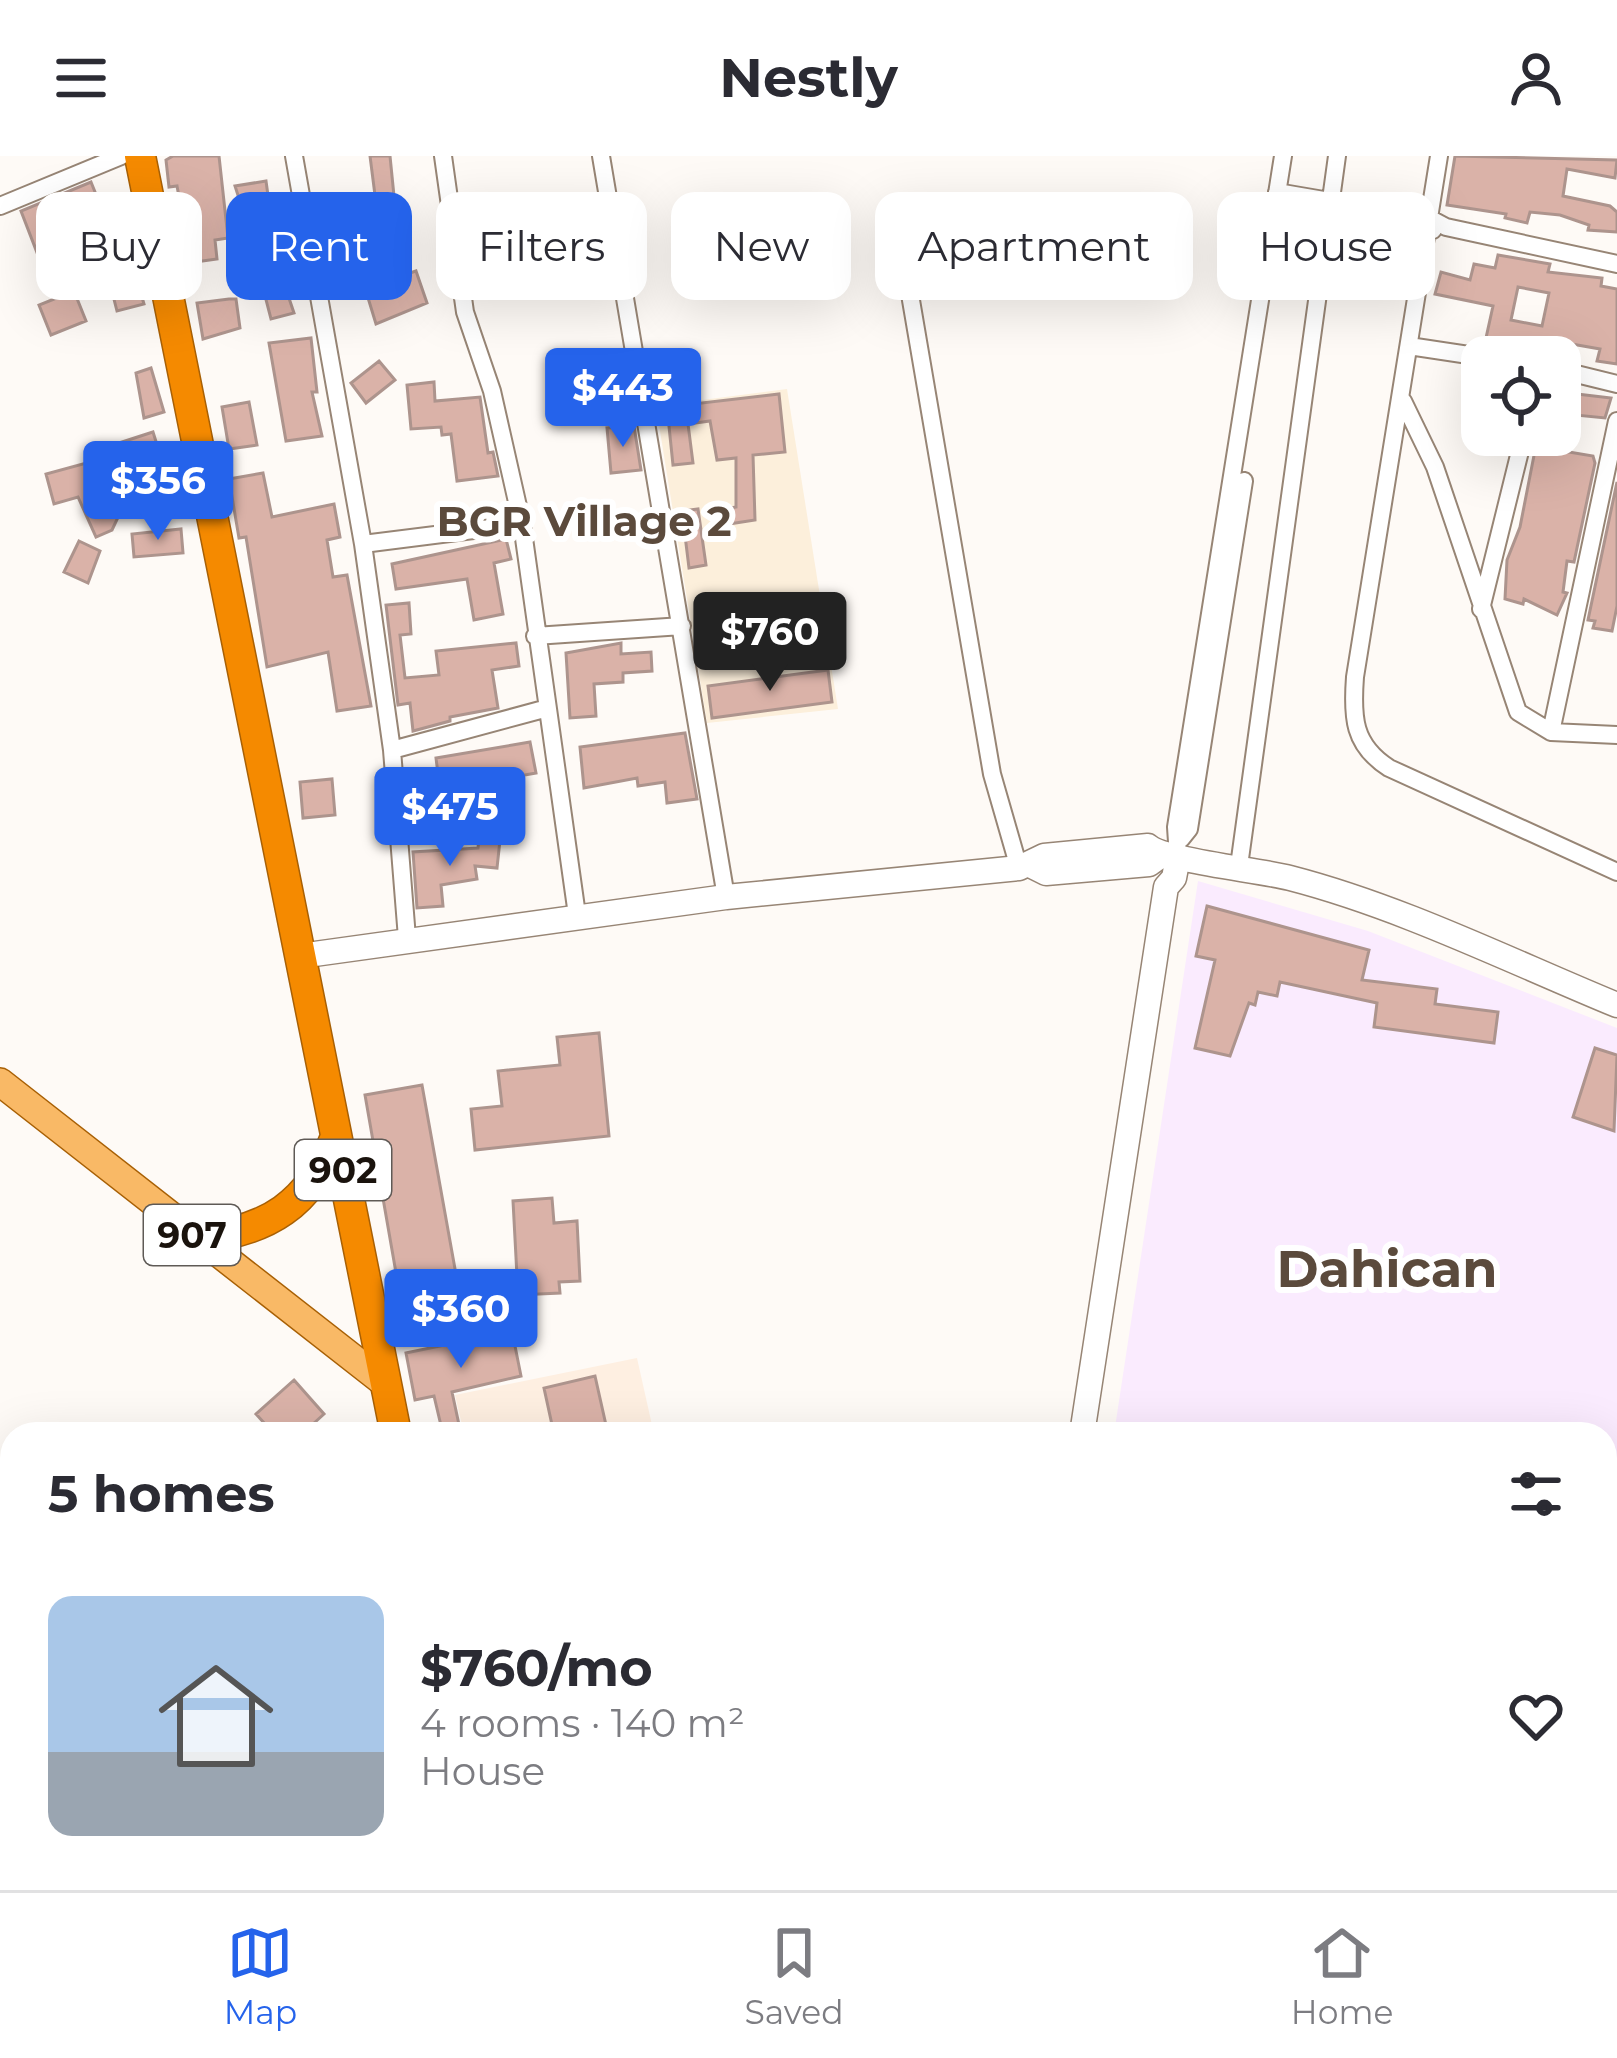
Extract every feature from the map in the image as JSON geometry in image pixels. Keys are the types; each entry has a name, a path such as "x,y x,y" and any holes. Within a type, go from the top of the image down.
{"highway":[{"name":"902","path":"140,156 386,1384"},
{"path":"196,1238 248,1230 290,1206 322,1174 337,1136"},
{"path":"386,1384 394,1422"}],"main road":[{"path":"299,956 726,897 1025,867 1046,873 1149,864 1173,857 1239,866 1349,896 1617,1005"},
{"path":"1084,1422 1173,857"},
{"path":"1099,1422 1182,890 1173,857"},
{"name":"907","path":"0,1082 386,1384"}],"street":[{"path":"0,206 121,156"},
{"path":"294,156 363,544 392,750 407,938"},
{"path":"443,156 465,312 498,412 522,524 544,709 577,915"},
{"path":"601,156 726,897"},
{"path":"1281,192 1282,156"},
{"path":"1283,192 1294,156"},
{"path":"1331,192 1337,156"},
{"path":"1435,212 1439,156"},
{"path":"1435,226 1617,264"},
{"path":"911,300 992,774 1025,867"},
{"path":"1173,857 1264,300"},
{"path":"1239,866 1316,300"},
{"path":"1419,300 1354,676 1357,736 1367,754 1389,768 1617,872"},
{"path":"1409,346 1461,354"},
{"path":"1581,375 1617,384"},
{"path":"1402,399 1435,467 1518,712 1551,732 1617,735"},
{"path":"1551,732 1617,421"},
{"path":"1481,609 1519,456"},
{"path":"363,544 522,524"},
{"path":"535,636 682,626"},
{"path":"392,750 544,709"}],"shaded area":[{"path":"787,389 838,709 707,723 656,406"},
{"path":"1198,881 1368,931 1617,1028 1617,1422 1116,1422"},
{"path":"637,1358 651,1422 461,1422 455,1395"}],"building":[{"path":"219,156 226,238 215,240 217,259 202,261 202,192 169,187 166,160"},
{"path":"370,156 390,156 394,192 375,192"},
{"path":"1455,156 1617,160 1615,178 1567,169 1563,196 1610,206 1617,212 1617,232 1588,230 1589,225 1560,215 1530,212 1527,223 1505,218 1506,214 1447,205"},
{"path":"266,181 268,192 237,192 235,186"},
{"path":"91,182 95,192 67,192"},
{"path":"36,205 36,250 21,211"},
{"path":"1498,255 1550,264 1548,272 1602,278 1601,286 1617,289 1617,364 1597,361 1600,349 1581,346 1581,336 1486,336 1493,306 1435,294 1441,272 1470,280 1474,264 1495,268","holes":["1518,287 1549,293 1542,326 1511,320"]},
{"path":"416,271 427,303 376,324 369,300 412,300 412,272"},
{"path":"78,300 86,321 51,335 39,305"},
{"path":"114,300 143,300 144,304 117,311"},
{"path":"236,300 240,328 203,339 197,303"},
{"path":"266,300 290,300 294,313 271,319"},
{"path":"311,338 317,392 312,392 322,436 286,441 269,343"},
{"path":"379,361 395,380 366,403 351,383"},
{"path":"151,368 164,412 144,418 136,373"},
{"path":"434,382 435,401 480,397 488,453 493,452 498,476 457,481 451,434 442,435 441,427 411,429 407,385"},
{"path":"779,394 785,452 753,455 755,520 729,524 726,509 736,507 736,458 717,460 710,421 688,424 693,463 673,465 667,407"},
{"path":"1581,394 1611,398 1605,418 1581,416"},
{"path":"249,402 257,445 229,449 222,407"},
{"path":"634,426 641,470 611,473 607,428"},
{"path":"153,432 163,464 120,478 128,496 112,530 96,537 78,497 54,504 46,474 94,461 91,452"},
{"path":"1534,456 1593,456 1574,562 1567,561 1563,592 1567,593 1557,615 1524,599 1523,604 1505,599 1507,560 1520,527"},
{"path":"263,473 272,517 334,504 340,537 327,540 333,577 347,575 371,706 337,711 328,652 267,667 246,537 239,538 229,479"},
{"path":"1617,482 1617,606 1612,631 1593,628 1595,621 1588,620"},
{"path":"698,509 706,565 689,568 682,511"},
{"path":"181,529 183,553 134,557 132,534"},
{"path":"506,539 511,559 494,563 503,614 474,620 467,579 396,589 392,564"},
{"path":"79,541 100,551 88,583 64,572"},
{"path":"409,603 411,634 400,635 405,678 439,675 436,651 516,643 519,666 492,670 498,708 450,717 450,721 413,731 410,703 398,705 386,605"},
{"path":"621,643 621,654 651,652 652,671 623,673 623,682 594,684 596,716 570,718 566,653"},
{"path":"828,670 832,702 712,718 708,686"},
{"path":"685,733 697,799 667,803 665,782 638,786 637,778 584,788 580,747"},
{"path":"530,742 536,773 440,790 436,758"},
{"path":"332,779 335,815 303,818 300,782"},
{"path":"479,838 500,840 497,868 475,866 477,879 441,885 443,906 417,908 413,852 478,848"},
{"path":"1207,906 1369,950 1362,980 1437,989 1435,1004 1498,1012 1494,1043 1374,1027 1377,1003 1280,982 1277,996 1258,992 1255,1005 1249,1003 1230,1056 1195,1048 1215,960 1196,956"},
{"path":"599,1033 609,1136 475,1150 471,1109 502,1106 498,1071 560,1065 557,1037"},
{"path":"1595,1048 1617,1055 1614,1131 1573,1117"},
{"path":"422,1085 457,1280 399,1290 365,1095"},
{"path":"552,1198 554,1223 577,1221 580,1281 559,1282 560,1293 518,1295 513,1201"},
{"path":"512,1331 521,1376 452,1392 458,1422 440,1422 434,1396 415,1400 406,1353"},
{"path":"595,1376 605,1422 551,1422 544,1388"},
{"path":"294,1380 324,1414 315,1422 263,1422 256,1414"}],"district":[{"name":"BGR Village 2","path":"584,521"},
{"name":"Dahican","path":"1387,1269"}]}
